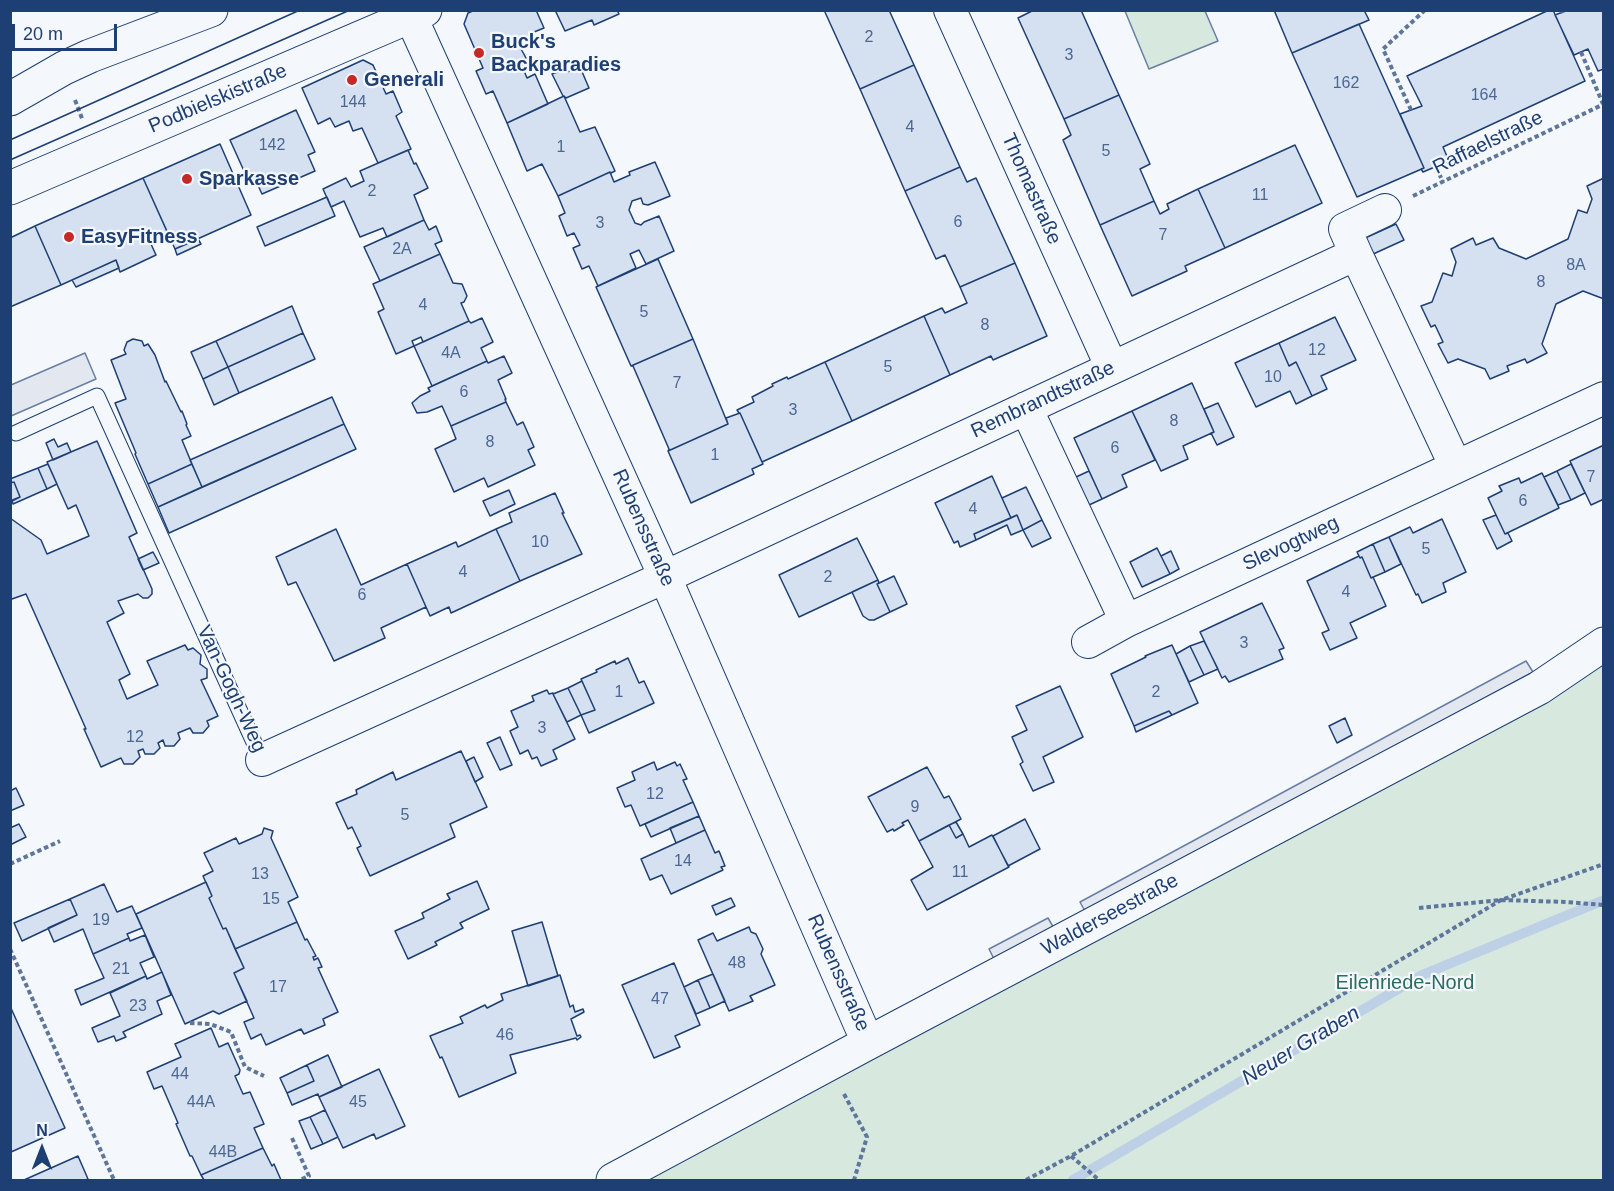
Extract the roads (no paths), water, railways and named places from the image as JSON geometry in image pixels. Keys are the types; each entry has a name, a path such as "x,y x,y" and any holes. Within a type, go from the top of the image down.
{"street":[{"path":"10,99 90,56 211,10"},
{"name":"Thomastraße","path":"951,10 1112,368"},
{"name":"Podbielskistraße","path":"12,184 94,153 418,14"},
{"name":"Rubensstraße","path":"418,14 868,1042"},
{"path":"1385,210 1345,229 1456,466"},
{"name":"Rembrandtstraße","path":"665,577 1356,254"},
{"name":"Slevogtweg","path":"1088,642 1126,621 1604,398"},
{"path":"1026,408 1126,621"},
{"name":"Van-Gogh-Weg","path":"262,760 665,577"},
{"name":"Walderseestraße","path":"613,1180 868,1042 1529,694 1604,644"}],"lane":[{"name":"Van-Gogh-Weg","path":"16,433 97,396 262,760"}],"waterway":[{"name":"Neuer Graben","path":"1073,1180 1422,975 1604,900"}],"tram line":[{"path":"10,140 300,10"},
{"path":"10,160 350,10"}],"place":[{"name":"Buck's Backparadies","path":"479,53"},
{"name":"Generali","path":"352,80"},
{"name":"Sparkasse","path":"187,179"},
{"name":"EasyFitness","path":"69,237"}],"park label":[{"name":"Eilenriede-Nord","path":"1405,983"}]}
